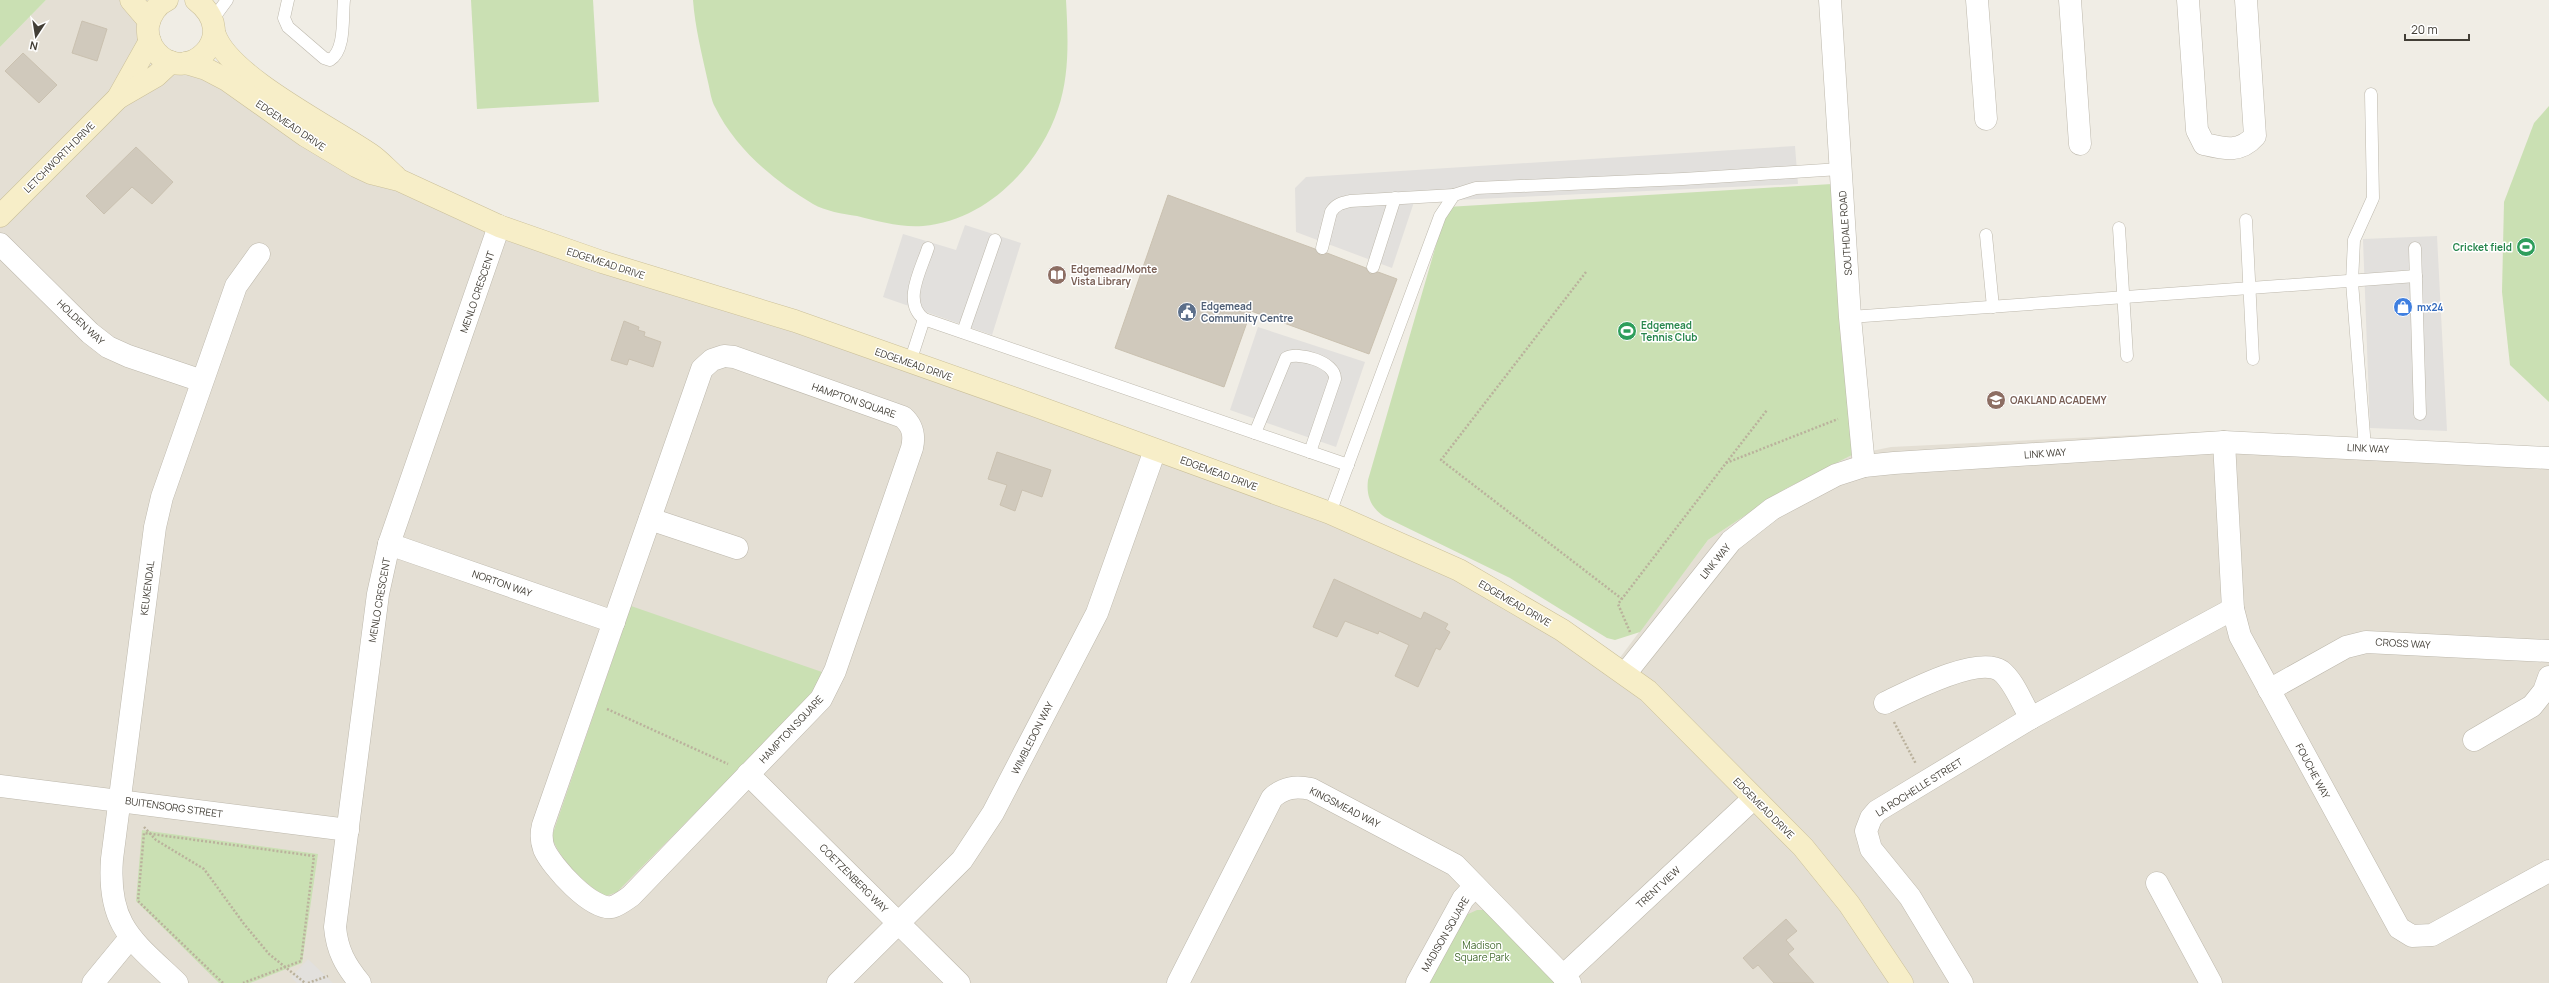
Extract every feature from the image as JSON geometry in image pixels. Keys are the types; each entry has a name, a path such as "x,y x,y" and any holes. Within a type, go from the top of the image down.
{"street":[{"path":"131,0 149,31 158,54 178,62"},
{"name":"LETCHWORTH DRIVE","path":"118,98 149,31 154,10 164,0"},
{"name":"EDGEMEAD DRIVE","path":"196,0 207,8 222,51 239,67 309,116 371,154 399,180"},
{"name":"SOUTHDALE ROAD","path":"1830,0 1850,318 1864,466"},
{"path":"1977,0 1986,119"},
{"path":"2070,0 2080,144"},
{"path":"2188,0 2197,130 2204,144 2236,150 2248,144 2255,136 2246,0"},
{"name":"LETCHWORTH DRIVE","path":"0,216 118,98 178,62 205,54 214,27"},
{"name":"EDGEMEAD DRIVE","path":"178,62 206,69 227,80 306,136 351,163 371,173 399,180 499,226 587,257 795,321 1330,513 1393,540 1484,584 1562,630 1648,691 1803,847 1848,904 1902,983"},
{"name":"MENLO CRESCENT","path":"360,983 343,960 336,939 335,927 378,594 389,544 499,226"},
{"name":"HOLDEN WAY","path":"0,244 90,333 108,347 128,356 202,381"},
{"name":"KEUKENDAL","path":"178,983 130,938 117,912 112,890 112,859 155,527 162,497 236,286 259,254"},
{"name":"HAMPTON SQUARE","path":"718,357 734,357 903,417 910,423 913,431 912,448 828,688 821,699 631,896 612,907 598,905 588,900 550,859 542,840 543,825 614,622 702,368 718,357"},
{"name":"LINK WAY","path":"1625,674 1731,541 1772,510 1796,495 1836,475 1864,466 1894,462 2224,442 2549,458"},
{"name":"FOUCHE WAY","path":"2224,442 2233,608 2240,636 2394,921 2405,932 2419,937 2432,935 2549,871"},
{"name":"WIMBLEDON WAY","path":"838,983 962,860 993,813 1097,612 1155,450"},
{"path":"650,519 737,548"},
{"name":"NORTON WAY","path":"389,544 614,622"},
{"name":"LA ROCHELLE STREET","path":"1962,983 1910,897 1871,849 1867,840 1868,824 1877,811 2031,718 2233,608"},
{"name":"CROSS WAY","path":"2269,690 2346,647 2366,642 2549,651"},
{"path":"1885,703 1926,684 1975,668 1993,668 2006,677 2031,718"},
{"path":"2474,740 2532,706 2544,691 2549,676"},
{"name":"COETZENBERG WAY","path":"748,774 959,983"},
{"name":"BUITENSORG STREET","path":"0,786 348,830"},
{"name":"KINGSMEAD WAY","path":"1178,983 1272,798 1291,787 1311,789 1455,864 1566,979"},
{"name":"TRENT VIEW","path":"1566,979 1754,798"},
{"path":"2157,883 2211,983"},
{"name":"MADISON SQUARE","path":"1417,983 1463,899 1475,886"},
{"path":"93,983 130,938"}],"lane":[{"path":"214,27 227,0"},
{"path":"288,0 284,18 288,27 324,58 330,60 336,55 340,46 344,0"},
{"path":"2365,448 2352,282 2354,240 2373,198 2370,94"},
{"path":"1322,248 1334,207 1350,201 1454,194 1476,188 1683,179 1840,169"},
{"path":"1330,513 1440,216 1454,194"},
{"path":"1373,267 1395,198"},
{"path":"2246,220 2253,359"},
{"path":"2119,228 2125,298 2127,356"},
{"path":"1986,235 1993,307"},
{"path":"963,332 995,240"},
{"path":"928,248 913,298 916,313 924,319 1348,465"},
{"path":"2415,248 2420,414"},
{"path":"1850,318 2352,282 2416,276"},
{"path":"910,362 924,319"},
{"path":"1255,433 1286,358 1296,354 1325,364 1332,368 1335,374 1335,379 1310,452"}],"path":[{"path":"1586,272 1441,460 1622,598"},
{"path":"1631,637 1618,604 1767,410"},
{"path":"1726,463 1840,418"},
{"path":"587,700 748,774"},
{"path":"1885,703 1925,782"},
{"path":"120,800 151,834 204,869 244,924 269,954 305,983"},
{"path":"222,983 138,901 144,833 314,856 300,961 243,983"}],"shaded area":[{"path":"46,0 130,0 148,22 120,98 178,64 340,159 1393,540 1613,667 1708,540 1785,489 1852,455 1891,447 2219,431 2549,449 2549,983 0,983 0,47"},
{"path":"1795,146 1798,184 1414,202 1392,268 1296,232 1295,188 1306,177"},
{"path":"965,225 1021,243 992,335 883,297 903,234 956,250"},
{"path":"2437,236 2447,431 2370,428 2363,239"},
{"path":"1258,327 1365,362 1336,447 1230,410"},
{"path":"308,959 333,983 297,983 291,977"}],"green space":[{"path":"0,0 46,0 0,47"},
{"path":"471,0 593,0 599,102 477,109"},
{"path":"693,0 1066,0 1067,55 1065,82 1062,96 1049,130 1038,151 1024,170 1007,187 988,202 968,214 946,222 923,226 907,226 890,224 834,212 813,204 798,195 770,174 745,150 723,122 712,98 697,31"},
{"name":"Cricket field","path":"2549,106 2549,402 2510,365 2502,292 2504,202 2534,123"},
{"name":"Edgemead Tennis Club","path":"1832,184 1852,455 1785,489 1708,540 1640,632 1615,640 1607,638 1510,578 1385,517 1373,506 1370,501 1368,491 1368,480 1447,207"},
{"path":"631,606 822,672 814,689 804,703 617,892 606,896 582,879 566,862 552,836"},
{"path":"142,830 318,854 302,963 250,983 219,983 136,901"},
{"name":"Madison Square Park","path":"1477,910 1484,910 1556,983 1429,983 1466,915"}],"building":[{"path":"82,21 107,29 97,61 72,53"},
{"path":"23,53 57,85 39,103 5,71"},
{"path":"136,147 173,182 152,204 132,187 104,214 86,196"},
{"path":"1168,195 1315,249 1320,255 1327,253 1366,268 1370,274 1378,272 1397,279 1369,354 1251,311 1224,387 1115,348"},
{"path":"624,321 639,327 638,330 645,332 644,336 661,342 653,367 629,359 627,365 611,360"},
{"path":"997,452 1051,470 1042,497 1022,490 1015,511 1000,505 1007,485 988,479"},
{"path":"1334,579 1421,619 1424,612 1448,624 1445,629 1450,632 1440,650 1436,648 1418,687 1395,676 1409,645 1379,631 1378,634 1345,621 1337,637 1313,627"},
{"path":"1786,919 1797,931 1786,940 1794,949 1788,954 1814,983 1774,983 1758,965 1753,969 1743,958"}],"place":[{"name":"Cricket field","path":"2526,247"},
{"name":"Edgemead/Monte Vista Library","path":"1057,275"},
{"name":"mx24","path":"2403,307"},
{"name":"Edgemead Community Centre","path":"1187,312"},
{"name":"Edgemead Tennis Club","path":"1627,331"},
{"name":"OAKLAND ACADEMY","path":"1996,400"}]}
